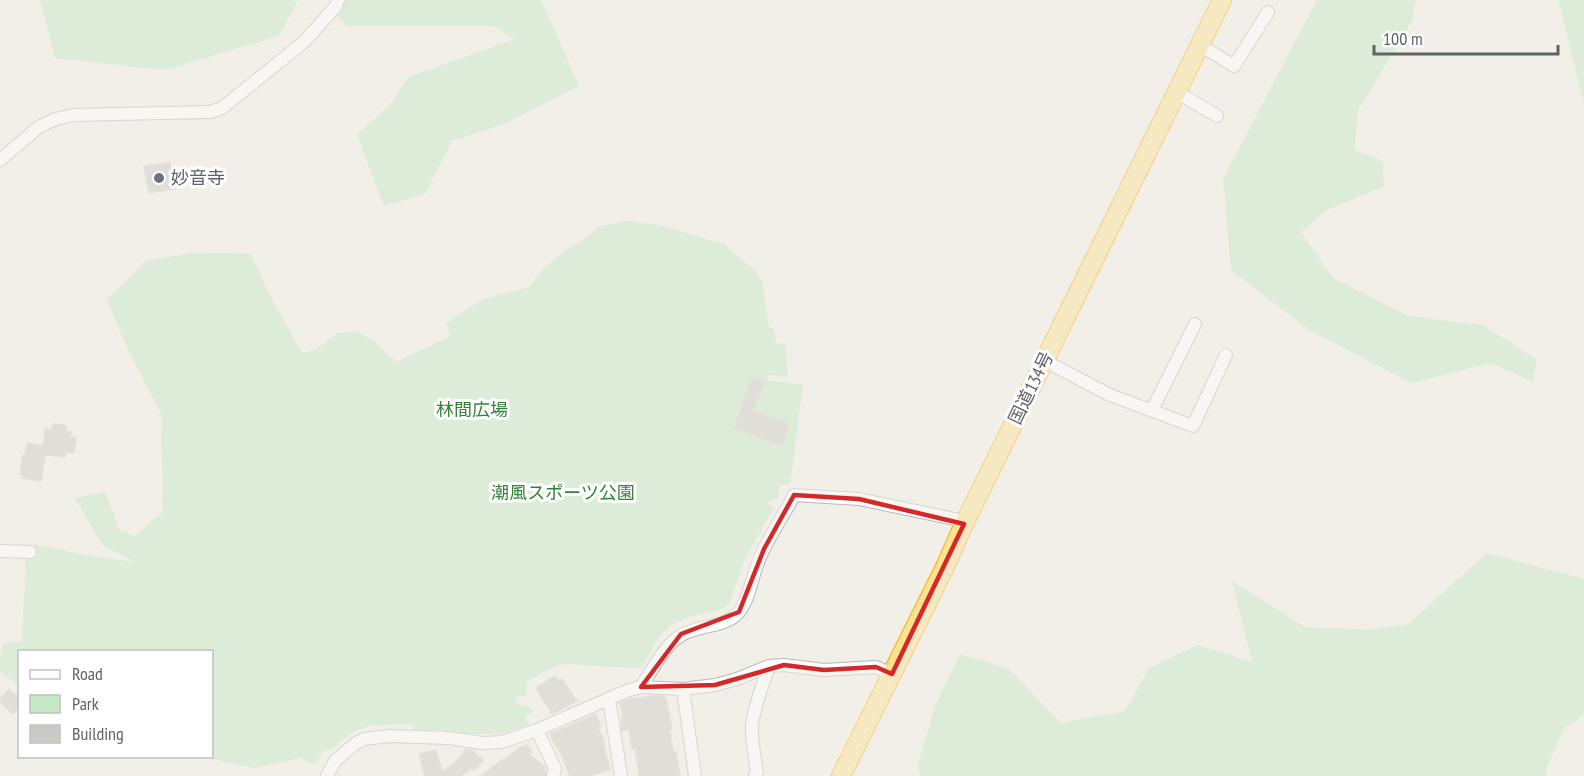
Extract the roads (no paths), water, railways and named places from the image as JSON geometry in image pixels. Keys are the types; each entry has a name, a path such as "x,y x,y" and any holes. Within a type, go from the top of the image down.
{"highway":[{"name":"国道134号","path":"842,776 1222,0"}],"street":[{"path":"0,160 40,126 73,115 210,112 222,108 304,42 336,6 338,0"},
{"path":"1200,45 1234,66 1268,12"},
{"path":"1177,92 1217,116"},
{"path":"1152,410 1195,324"},
{"path":"1045,361 1110,395 1193,426 1226,355"},
{"path":"641,687 661,657 681,634 723,622 739,612 764,549 794,495 859,499 959,520 964,524"},
{"path":"0,551 25,548"},
{"path":"327,776 335,761 345,752 356,743 373,737 449,738 482,743 502,742 641,687 683,690 725,683 769,666 784,665 824,670 876,667 891,674"},
{"path":"755,776 757,773 752,726 769,666"},
{"path":"683,690 695,776"},
{"path":"609,699 621,776"},
{"path":"537,730 555,768 553,776"}],"place":[{"name":"妙音寺","path":"159,178"}],"park label":[{"name":"林間広場","path":"472,410"},
{"name":"潮風スポーツ公園","path":"563,493"}]}
